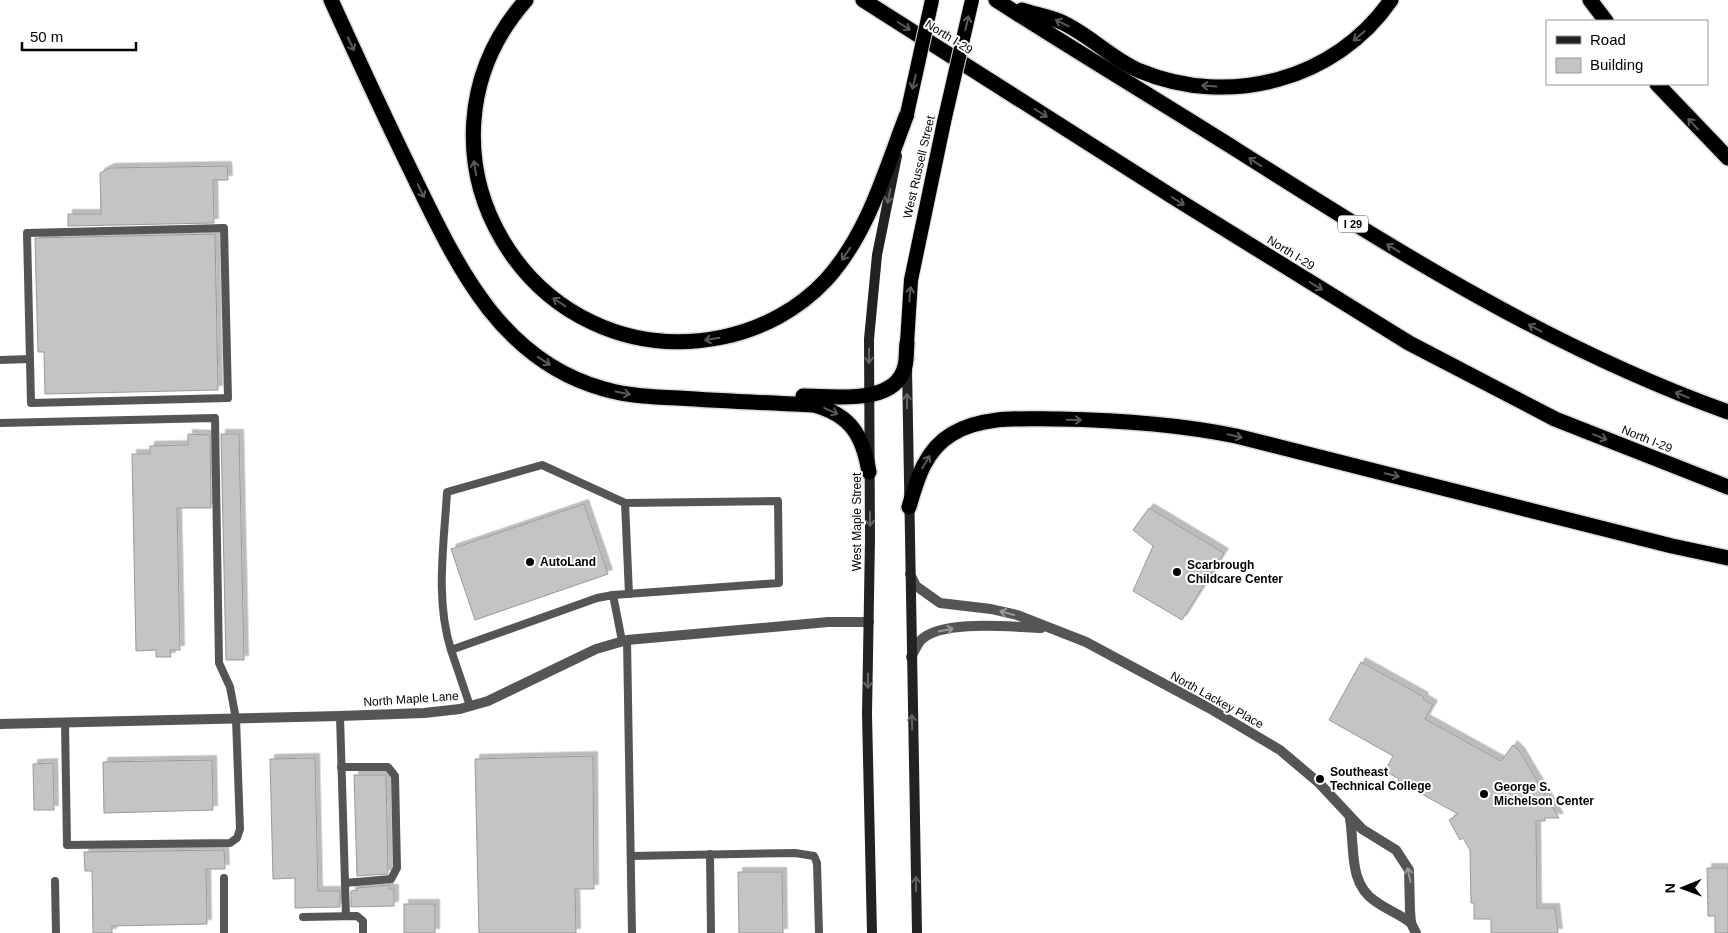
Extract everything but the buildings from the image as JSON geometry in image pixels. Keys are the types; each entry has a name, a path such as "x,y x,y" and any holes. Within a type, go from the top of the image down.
{"highway":[{"path":"331,0 443,238 466,278 486,307 514,339 536,356 576,379 625,394 814,405 828,409 840,416 858,436 865,449 869,472"},
{"path":"526,0 509,21 483,74 474,131 473,157 478,184 487,210 499,235 514,258 532,279 551,297 575,313 600,326 626,335 653,340 681,342 726,337 760,326 784,314 806,298 825,280 856,238 868,213 907,114"},
{"name":"North I-29","path":"863,0 1173,198 1409,342 1555,419 1728,487"},
{"name":"West Russell Street","path":"907,114 932,0"},
{"name":"West Russell Street","path":"907,342 911,280 972,0"},
{"path":"1001,3 1059,21 1139,71 1191,85 1239,87 1293,76 1318,65 1338,53 1363,33 1391,0"},
{"path":"1590,0 1605,20"},
{"name":"I 29","path":"1001,3 1422,266 1561,342 1627,372 1728,412"},
{"path":"1658,85 1728,158"},
{"path":"679,398 868,396 884,392 902,374 905,366 907,342"},
{"path":"909,507 918,477 926,459 951,434 968,426 1019,419 1130,421 1174,425 1236,436 1672,546 1728,558"}],"main road":[{"name":"West Maple Street","path":"872,933 867,714 869,622 869,339 876,256 907,114"},
{"path":"907,342 910,658 917,933"}],"street":[{"name":"North Lackey Place","path":"909,572 916,586 940,602 991,609 1054,628 1086,642 1201,704 1280,750 1319,783 1350,819 1362,829 1396,850 1403,860 1410,880 1414,928"},
{"name":"North Maple Lane","path":"0,724 424,713 470,706 516,689 596,649 625,641 828,622 869,622"},
{"name":"North Lackey Place","path":"910,658 921,640 944,629 1004,626 1054,628"},
{"name":"North Lackey Place","path":"1350,819 1354,865 1361,886 1375,902 1399,913 1414,928"}],"lane":[{"path":"224,228 228,398 30,403 30,359 27,233 224,228"},
{"path":"0,360 30,359"},
{"path":"0,422 215,418 219,663 230,687 236,719 240,829 237,838 230,843 67,845 65,723"},
{"path":"451,650 596,598 779,583 778,501 625,503 542,465 447,492 440,590 444,629 451,650 470,706"},
{"path":"625,503 629,594"},
{"path":"613,596 625,641 632,933"},
{"path":"340,716 346,916"},
{"path":"342,767 388,767 395,776 397,868 392,879 345,883"},
{"path":"631,856 800,853 814,856 817,863 819,933"},
{"path":"710,854 712,933"},
{"path":"224,878 224,933"},
{"path":"55,881 56,933"},
{"path":"303,917 357,916 363,921 363,933"}],"place":[{"name":"AutoLand","path":"530,562"},
{"name":"Scarbrough Childcare Center","path":"1177,572"},
{"name":"Southeast Technical College","path":"1320,779"},
{"name":"George S. Michelson Center","path":"1484,794"}]}
